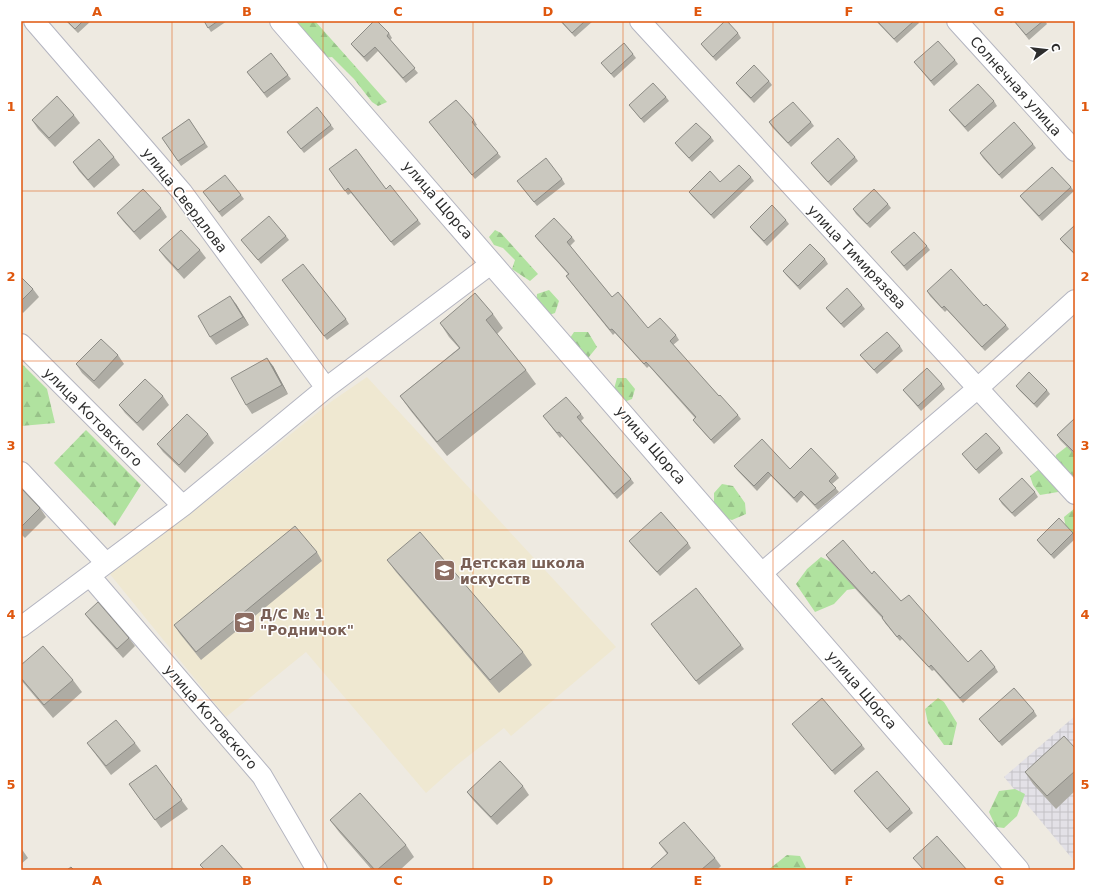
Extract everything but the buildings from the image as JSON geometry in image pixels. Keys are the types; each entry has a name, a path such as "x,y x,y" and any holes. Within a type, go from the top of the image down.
{"street":[{"name":"улица Свердлова","path":"34,21 182,192 326,388"},
{"name":"улица Щорса","path":"282,21 1018,870"},
{"name":"улица Тимирязева","path":"640,21 1075,494"},
{"name":"Солнечная улица","path":"957,21 1075,151"},
{"path":"21,627 183,506 326,388 492,263"},
{"path":"762,573 978,388 1075,300"},
{"name":"улица Котовского","path":"21,344 183,506"},
{"path":"21,472 106,563"},
{"name":"улица Котовского","path":"90,576 262,776 317,870"}],"shaded area":[{"path":"367,377 616,647 511,736 504,728 457,765 426,793 306,652 226,717 109,573 222,489 332,401"},
{"path":"1075,716 1075,862 1004,777"}],"green space":[{"path":"291,21 315,21 387,102 378,106 372,102 354,79 332,57 324,58"},
{"path":"495,230 501,233 538,274 530,281 512,269 515,260 503,248 494,245 489,237"},
{"path":"549,290 559,301 555,313 549,315 536,306 537,294"},
{"path":"574,332 588,332 597,347 588,358 579,358 570,338"},
{"path":"21,363 47,389 55,423 21,426"},
{"path":"617,378 626,378 635,389 632,399 624,402 614,389"},
{"path":"86,430 141,485 115,526 54,463"},
{"path":"1070,444 1075,449 1075,482 1054,466 1056,455"},
{"path":"1038,470 1060,486 1058,492 1040,495 1033,485 1030,476"},
{"path":"722,484 733,486 745,503 746,514 732,520 721,517 714,510 714,493"},
{"path":"1075,508 1075,534 1067,536 1064,517"},
{"path":"821,557 849,571 859,588 847,590 834,604 815,612 796,584 807,569"},
{"path":"938,698 944,702 957,723 952,745 944,745 928,723 925,709"},
{"path":"1015,789 1025,794 1017,816 1004,828 996,827 989,812 999,791"},
{"path":"787,855 800,856 807,870 768,870"}],"place":[{"name":"Детская школа искусств","path":"444,571"},
{"name":"Д/С № 1 \"Родничок\"","path":"244,622"}]}
